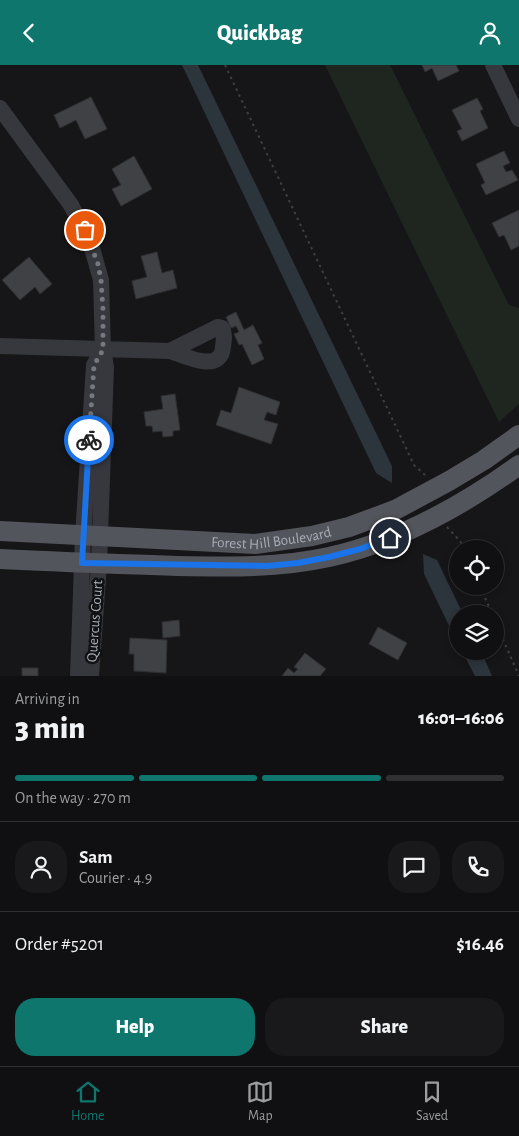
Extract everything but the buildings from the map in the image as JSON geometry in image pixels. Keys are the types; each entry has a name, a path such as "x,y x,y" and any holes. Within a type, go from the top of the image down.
{"main road":[{"name":"Forest Hill Boulevard","path":"0,531 254,544 312,536 369,520 395,510 439,487 519,435"},
{"name":"Forest Hill Boulevard","path":"0,559 91,564 235,567 298,563 360,549 390,538 436,516 494,483 519,465"}],"street":[{"path":"493,65 519,119"},
{"name":"Quercus Court","path":"0,108 71,205 90,241 101,280 103,350 106,367 92,536 85,669"},
{"path":"0,346 170,351"}],"path":[{"path":"225,65 414,465 439,487"},
{"path":"436,516 459,540"},
{"path":"504,642 519,676"}],"shaded area":[{"path":"182,65 198,65 392,466 392,483 376,473"},
{"path":"325,65 390,65 509,305 519,308 519,404 499,422"},
{"path":"423,554 437,560 449,585 449,595 454,595 459,605 449,605 449,626 424,574"},
{"path":"467,660 485,660 492,676 475,676"}],"way so far":[{"path":"85,230 98,264 103,310 103,350 94,365 89,440"}],"route":[{"path":"89,440 82,563 235,567 267,566 329,557 360,549 390,538"}]}
